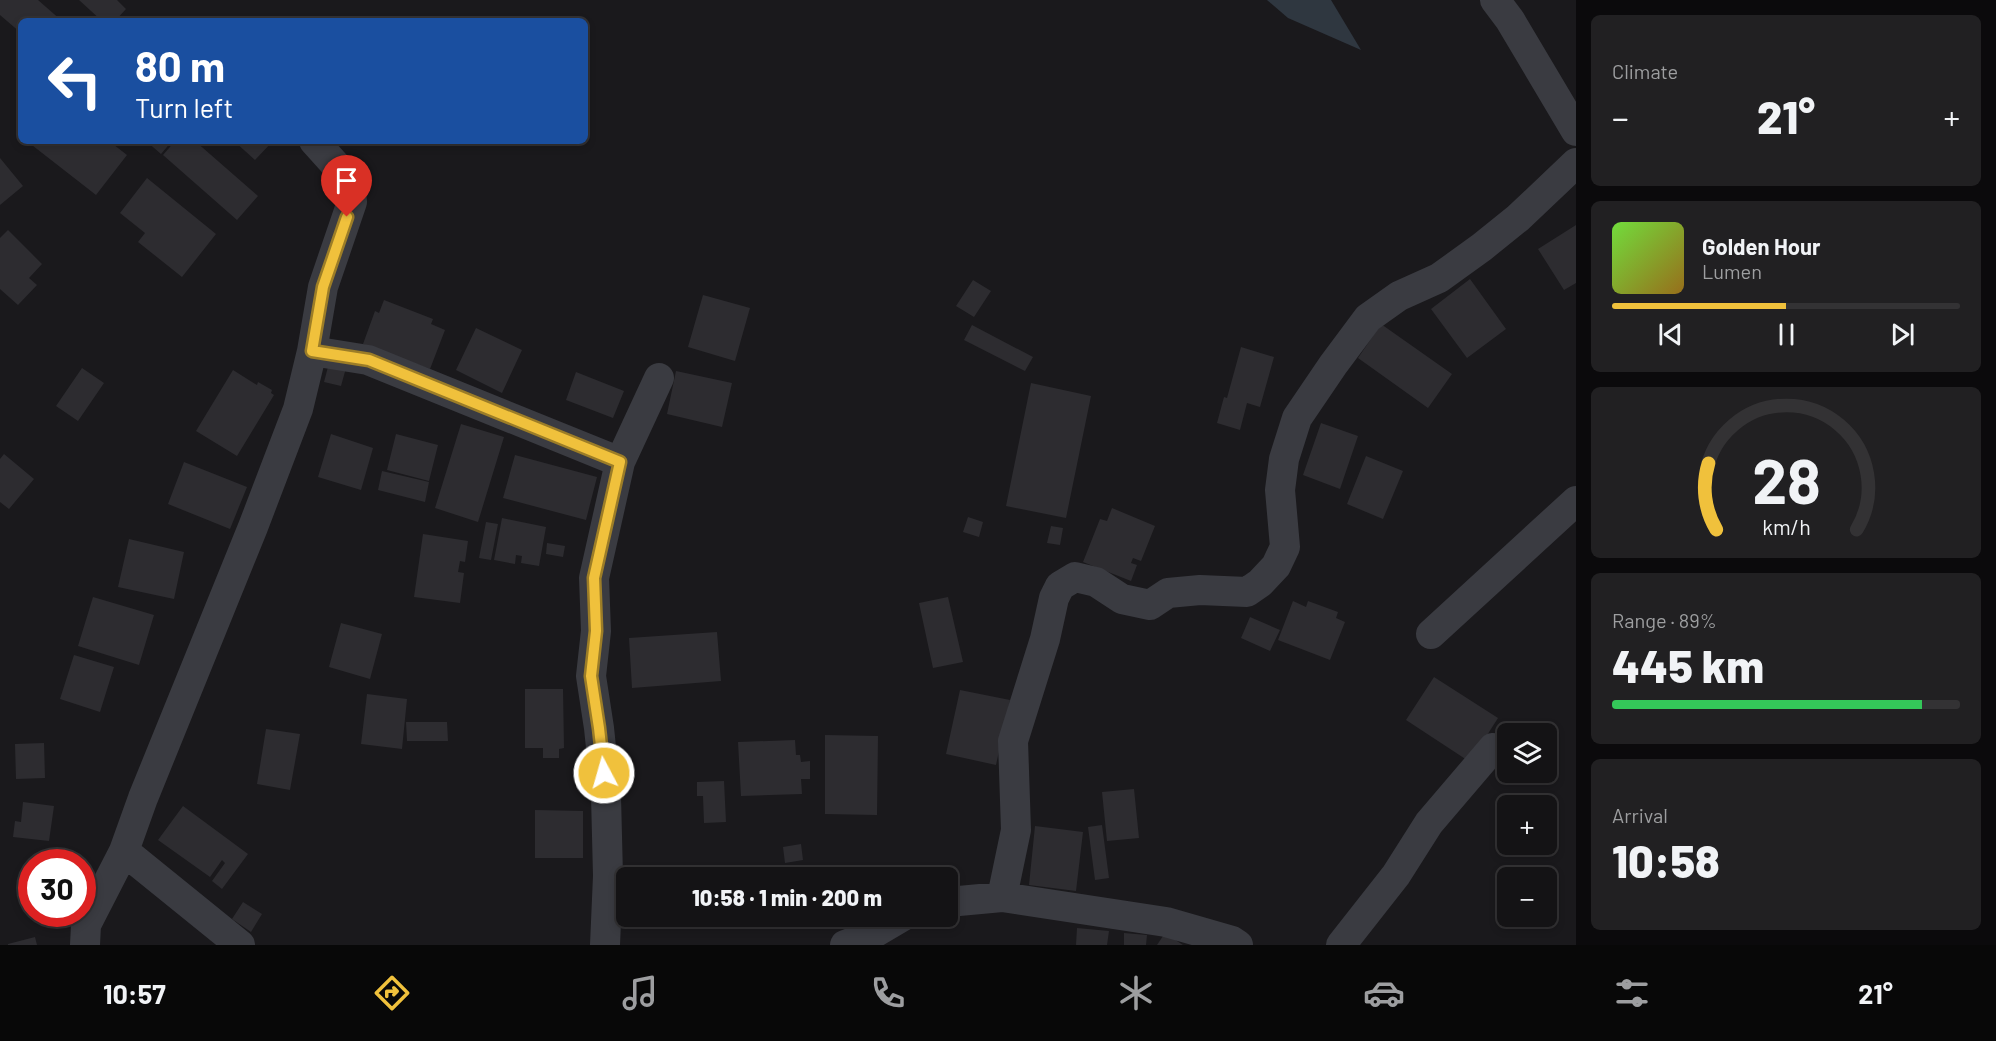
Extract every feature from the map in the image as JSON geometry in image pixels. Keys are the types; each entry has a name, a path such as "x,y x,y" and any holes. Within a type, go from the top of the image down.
{"street":[{"path":"1495,0 1510,20 1576,131"},
{"path":"85,945 86,925 124,851 298,409 312,351 323,287 352,202 350,181 317,144"},
{"path":"1002,897 1016,830 1013,741 1046,639 1054,598 1060,586 1075,577 1096,582 1122,599 1150,606 1168,593 1200,590 1247,592 1260,583 1276,566 1285,548 1280,490 1284,459 1297,418 1333,364 1368,318 1399,296 1439,278 1482,247 1518,218 1576,163"},
{"path":"312,351 369,360 620,462"},
{"path":"605,945 608,876 606,796 591,676 596,631 594,578 620,462 659,378"},
{"path":"1431,634 1576,501"},
{"path":"1341,945 1396,875 1429,823 1493,748"},
{"path":"124,851 240,945"},
{"path":"958,902 1002,897 1166,922 1232,941 1238,945"},
{"path":"845,945 884,927"}],"shaded area":[{"path":"1267,0 1331,0 1361,50 1288,18"}],"building":[{"path":"0,0 38,0 59,18 18,18 18,30 0,15"},
{"path":"79,0 117,0 126,9 118,18 99,18"},
{"path":"31,144 113,144 127,155 96,195"},
{"path":"149,144 169,144 161,154"},
{"path":"172,144 198,144 258,196 237,220 163,155"},
{"path":"237,144 270,144 255,160"},
{"path":"0,158 23,186 0,205"},
{"path":"147,178 216,234 182,277 138,242 145,233 120,213"},
{"path":"1576,225 1576,283 1564,290 1538,249"},
{"path":"8,230 42,264 29,278 37,285 18,305 0,289 0,238"},
{"path":"1470,279 1506,329 1467,358 1431,309"},
{"path":"973,280 991,291 974,317 956,306"},
{"path":"703,295 750,308 735,361 688,347"},
{"path":"384,300 433,319 431,324 445,330 430,369 363,344 375,311 379,313"},
{"path":"1381,324 1452,374 1428,408 1358,358"},
{"path":"972,325 1033,357 1025,371 964,340"},
{"path":"476,328 522,350 502,393 456,370"},
{"path":"1241,347 1274,357 1260,407 1247,403 1240,430 1217,423 1224,397 1227,398"},
{"path":"329,363 346,368 341,386 324,382"},
{"path":"82,368 104,383 78,421 56,406"},
{"path":"233,370 257,385 258,382 272,390 271,393 274,395 237,456 196,431"},
{"path":"676,371 732,383 722,427 667,414"},
{"path":"576,372 624,391 613,418 566,400"},
{"path":"1031,383 1091,396 1066,518 1006,506"},
{"path":"1321,423 1358,436 1340,489 1303,475"},
{"path":"461,424 504,437 478,522 435,508"},
{"path":"331,434 373,448 361,490 318,477"},
{"path":"396,434 438,445 429,481 387,470"},
{"path":"4,454 34,479 9,509 0,502 0,459"},
{"path":"515,455 597,477 586,520 503,498"},
{"path":"1366,456 1403,471 1383,519 1347,504"},
{"path":"184,462 247,487 230,529 168,504"},
{"path":"382,471 429,482 425,502 378,490"},
{"path":"1112,508 1155,526 1141,561 1133,558 1131,563 1137,565 1131,581 1083,562 1100,519 1107,521"},
{"path":"968,517 983,522 979,537 963,532"},
{"path":"502,518 546,527 539,566 521,563 522,556 516,555 515,564 494,560"},
{"path":"486,522 498,524 491,560 479,558"},
{"path":"1051,526 1063,528 1060,545 1047,543"},
{"path":"423,534 468,541 465,562 460,561 458,572 464,573 460,603 414,597"},
{"path":"129,539 184,552 174,599 118,587"},
{"path":"547,543 565,546 563,557 546,554"},
{"path":"93,597 154,615 139,665 78,646"},
{"path":"948,597 963,662 933,668 919,603"},
{"path":"1293,601 1306,607 1308,601 1338,612 1336,618 1345,622 1330,660 1278,640"},
{"path":"1250,617 1280,630 1270,651 1241,638"},
{"path":"341,623 382,634 370,679 329,667"},
{"path":"717,632 721,681 632,688 629,638"},
{"path":"74,655 114,667 100,712 60,699"},
{"path":"1434,677 1498,718 1470,762 1406,720"},
{"path":"525,689 563,689 564,748 559,749 559,758 543,758 543,748 525,748"},
{"path":"960,690 1010,700 996,765 946,754"},
{"path":"367,694 407,699 402,749 361,744"},
{"path":"406,722 447,722 448,741 407,741"},
{"path":"266,729 300,734 290,790 257,784"},
{"path":"825,735 878,736 877,815 825,814"},
{"path":"795,740 796,755 800,755 801,762 810,761 810,779 801,779 802,794 741,796 738,742"},
{"path":"44,743 45,778 16,779 15,744"},
{"path":"724,781 726,822 704,823 703,796 697,796 697,782"},
{"path":"1134,789 1139,838 1107,841 1102,792"},
{"path":"23,802 54,806 49,841 13,837 15,821 21,822"},
{"path":"183,806 248,854 222,889 212,881 225,863 222,860 210,877 158,840"},
{"path":"535,810 583,811 583,858 535,858"},
{"path":"1102,825 1109,878 1095,880 1088,827"},
{"path":"1035,826 1083,832 1076,891 1029,885"},
{"path":"801,844 803,860 785,863 783,847"},
{"path":"761,865 802,866 802,867 761,867"},
{"path":"243,902 262,914 251,932 232,919"},
{"path":"1077,928 1109,931 1107,945 1076,945"},
{"path":"1124,933 1147,935 1146,945 1124,945"},
{"path":"1165,933 1183,945 1157,945"},
{"path":"35,937 37,945 8,945 8,944"}],"route":[{"path":"347,217 323,287 312,351 369,360 620,462 594,578 596,631 591,676 604,773"}]}
